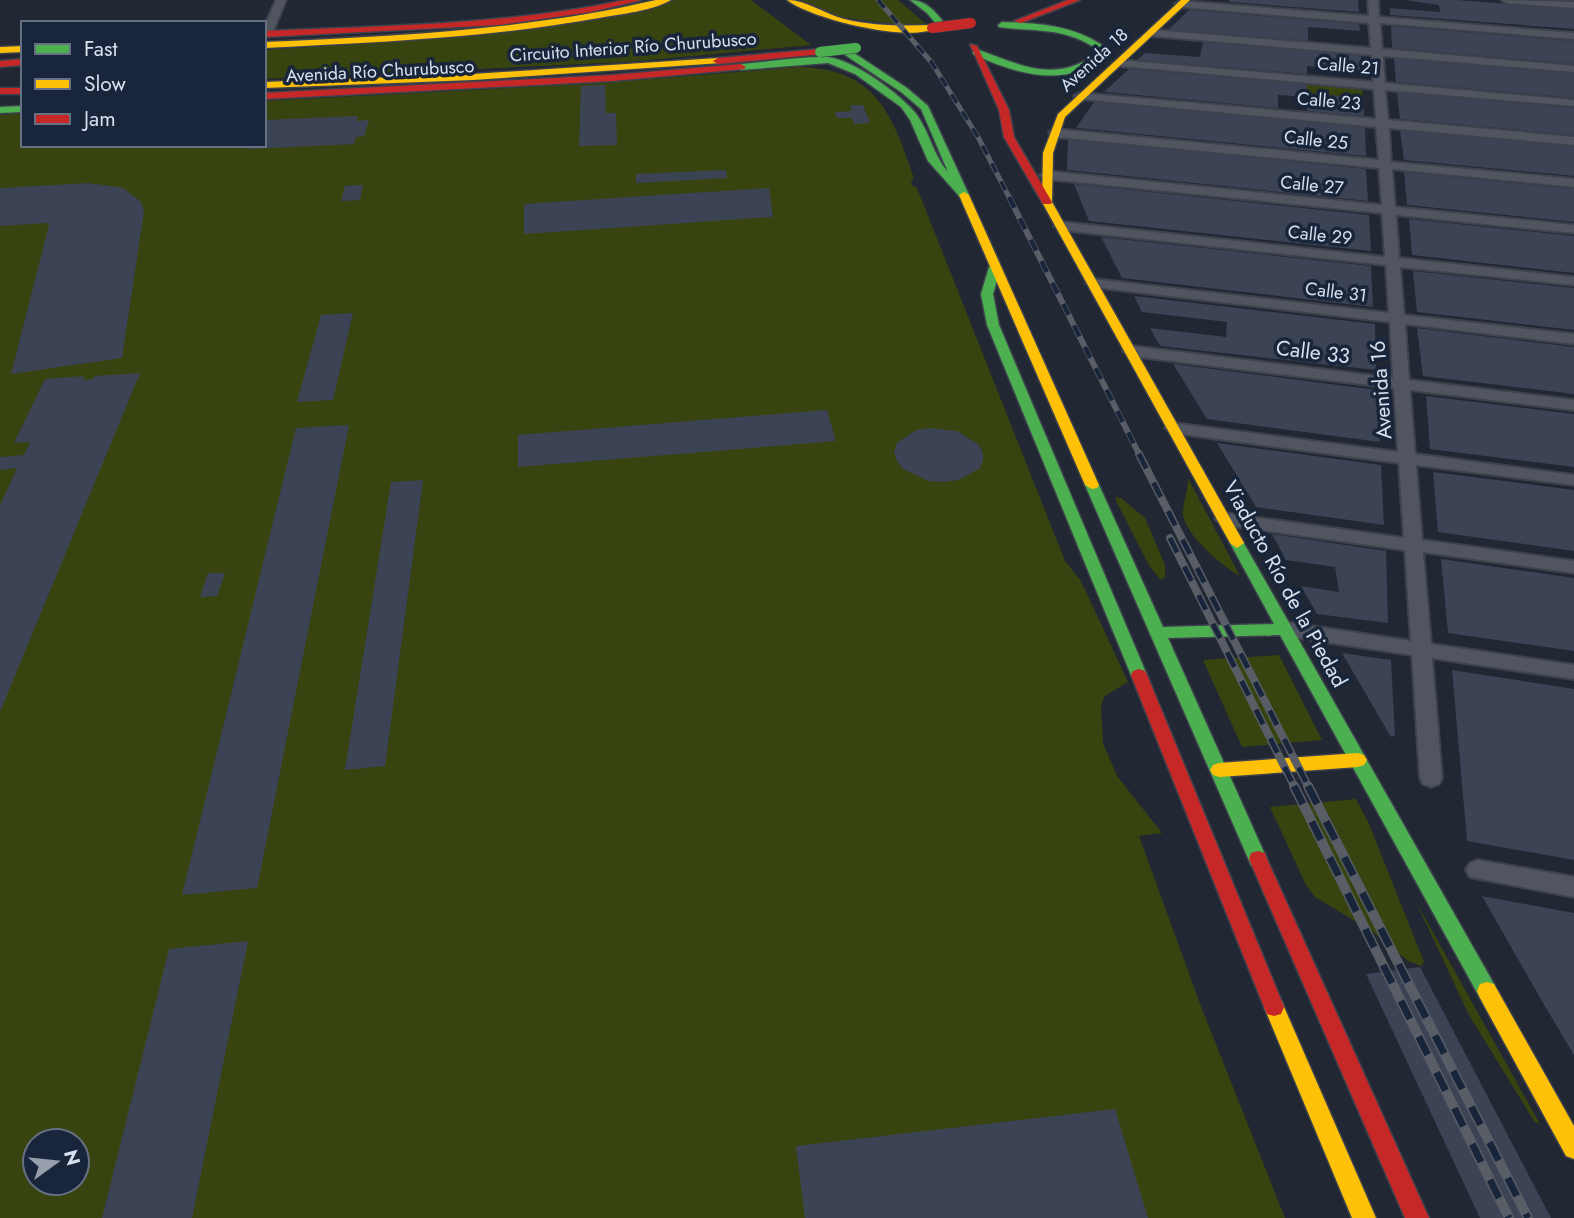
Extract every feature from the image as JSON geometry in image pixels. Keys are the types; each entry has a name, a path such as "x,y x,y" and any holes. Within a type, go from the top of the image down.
{"main road":[{"name":"Avenida Río Churubusco","path":"266,38 562,16 637,0"},
{"name":"Circuito Interior Río Churubusco","path":"266,38 313,42 550,27 597,19 667,0"},
{"path":"775,0 810,26"},
{"path":"791,0 815,13 853,24 888,28 937,30 1002,25 1048,26 1078,33 1098,47 1100,56 1084,67 1042,72 1008,67 976,52"},
{"path":"914,0 930,11 937,30"},
{"name":"Viaducto Río de la Piedad","path":"935,0 969,28 976,52 1004,110 1009,137 1574,1147"},
{"path":"969,28 1076,0"},
{"name":"Avenida 18","path":"1047,202 1048,153 1061,116 1080,96 1153,33 1183,2"},
{"path":"1002,25 1034,16 1054,5"},
{"path":"313,42 354,34 477,24"},
{"name":"Circuito Interior Río Churubusco","path":"266,85 436,79 678,65 882,45 937,30"},
{"path":"0,50 21,49"},
{"name":"Avenida Río Churubusco","path":"266,96 664,74 814,60 836,49"},
{"path":"836,49 904,90 925,108 1417,1218"},
{"path":"958,51 987,108 1009,137"},
{"path":"0,64 21,62"},
{"path":"436,79 510,83"},
{"path":"0,91 21,91"},
{"path":"0,101 21,100"},
{"path":"0,110 21,109"},
{"path":"995,267 989,284 988,305 1029,416 1155,712 1233,910 1364,1218"},
{"path":"1158,633 1285,629"},
{"path":"1219,771 1358,760"}],"street":[{"path":"266,36 281,0"},
{"name":"Avenida 16","path":"1373,0 1431,778"},
{"path":"1507,0 1574,5"},
{"path":"1183,2 1574,36"},
{"path":"1153,33 1574,69"},
{"name":"Calle 21","path":"1119,63 1574,103"},
{"name":"Calle 23","path":"1080,96 1574,141"},
{"name":"Calle 25","path":"1055,133 1574,183"},
{"name":"Calle 27","path":"1046,175 1574,229"},
{"name":"Calle 29","path":"1061,226 1574,281"},
{"name":"Calle 31","path":"1093,284 1574,339"},
{"name":"Calle 33","path":"1131,351 1574,405"},
{"path":"1174,428 1574,480"},
{"path":"1224,519 1574,567"},
{"path":"1285,629 1574,672"},
{"path":"1478,870 1574,887"}],"green space":[{"path":"677,0 751,0 811,45 628,62 266,79 266,50 447,38"},
{"path":"800,0 898,0 926,24 902,25 839,17"},
{"path":"798,67 824,69 846,76 877,99 898,134 914,178 912,185 917,188 1065,561 1081,581 1128,682 1105,696 1101,705 1103,743 1117,776 1162,833 1139,836 1202,1009 1285,1218 0,1218 0,115 21,113 21,147 266,147 266,101 602,83"},
{"path":"1307,84 1362,89 1363,98 1307,93"},
{"path":"1188,478 1240,576 1214,557 1188,528 1183,511"},
{"path":"1116,497 1121,498 1145,518 1165,565 1165,578 1161,580 1150,567"},
{"path":"1279,655 1322,740 1242,747 1203,660"},
{"path":"1356,799 1369,824 1424,962 1421,966 1408,961 1373,932 1315,897 1306,885 1270,807"},
{"path":"1415,900 1540,1124 1534,1121 1469,1015"}],"building":[{"path":"1358,0 1359,12 1229,2"},
{"path":"1404,0 1456,0 1574,9 1574,29 1390,15 1390,8 1440,12 1439,5"},
{"path":"1189,10 1359,24 1360,31 1308,27 1308,41 1168,30"},
{"path":"1391,26 1574,41 1574,64 1392,48"},
{"path":"1203,42 1361,55 1362,71 1307,66 1307,74 1137,60 1145,53 1200,57"},
{"path":"1394,58 1574,73 1574,98 1396,82"},
{"path":"1129,69 1307,84 1307,93 1363,98 1364,116 1307,111 1307,97 1278,95 1278,108 1104,92"},
{"path":"605,85 606,113 616,113 617,145 579,146 581,86"},
{"path":"1397,92 1574,108 1574,135 1400,119"},
{"path":"1094,102 1365,127 1366,156 1076,128"},
{"path":"850,105 863,105 870,123 854,124 852,118 837,118 835,112 852,111"},
{"path":"358,116 356,121 369,120 364,136 356,137 354,144 247,149 266,147 266,120"},
{"path":"1400,130 1574,146 1574,176 1404,160"},
{"path":"1068,139 1366,169 1368,201 1067,170"},
{"path":"726,170 727,178 636,183 636,174"},
{"path":"1404,172 1574,189 1574,222 1407,205"},
{"path":"89,183 123,188 141,202 144,211 122,358 11,374 49,225 0,226 0,188"},
{"path":"1074,184 1369,215 1371,251 1089,221"},
{"path":"363,185 360,200 341,201 345,186"},
{"path":"769,188 773,217 524,234 524,204"},
{"path":"1409,219 1574,236 1574,273 1412,255"},
{"path":"1101,237 1371,266 1373,307 1122,278"},
{"path":"1413,271 1574,288 1574,330 1417,312"},
{"path":"1134,296 1375,324 1376,370 1160,346 1150,328 1226,337 1227,322 1142,312"},
{"path":"353,313 333,400 297,402 321,315"},
{"path":"1417,328 1574,347 1574,394 1423,376"},
{"path":"1173,364 1377,390 1380,442 1207,419"},
{"path":"140,373 0,712 0,505 17,468 0,470 0,457 24,455 30,442 14,443 45,379 84,376 83,380 93,379 95,376"},
{"path":"1426,396 1574,414 1574,467 1430,449"},
{"path":"827,410 836,441 518,467 518,435"},
{"path":"349,425 257,888 182,895 296,428"},
{"path":"929,428 957,431 978,444 983,452 979,469 958,480 944,482 929,481 903,469 894,452 897,443 916,430"},
{"path":"1217,443 1381,465 1384,525 1256,507"},
{"path":"1433,472 1574,490 1574,551 1438,532"},
{"path":"423,480 385,766 345,770 391,482"},
{"path":"1272,534 1386,551 1388,623 1317,614 1301,586 1339,592 1335,567 1286,560"},
{"path":"1441,559 1574,578 1574,651 1448,633"},
{"path":"208,573 225,573 217,596 200,597"},
{"path":"1342,653 1391,660 1395,736 1391,737"},
{"path":"1452,670 1574,689 1574,860 1467,841"},
{"path":"1482,896 1574,913 1574,1055 1543,1003"},
{"path":"248,941 192,1218 102,1218 169,949"},
{"path":"1420,967 1551,1218 1480,1218 1366,974"},
{"path":"1115,1109 1148,1218 805,1218 796,1146"}],"railway":[{"path":"878,0 932,63 978,137 1010,199"},
{"path":"1009,197 1140,456"},
{"path":"1139,454 1309,788"},
{"path":"1170,538 1294,786"},
{"path":"1294,786 1509,1218"},
{"path":"1308,786 1528,1218"}],"traffic: fast":[{"path":"914,0 930,11 941,24"},
{"path":"976,52 1022,70 1055,73 1086,65 1100,56 1099,47 1065,30 1002,25"},
{"path":"820,52 856,48"},
{"path":"848,53 904,90 925,108 964,195"},
{"path":"741,67 829,60 858,72 904,105 915,120 933,161 964,195"},
{"path":"0,110 21,109"},
{"path":"995,267 987,294 993,325 1139,675"},
{"path":"1092,485 1258,859"},
{"path":"1237,543 1487,991"},
{"path":"1158,633 1285,629"}],"traffic: slow":[{"path":"266,45 416,37 517,28 617,12 667,0"},
{"path":"791,0 842,21 877,27 932,28"},
{"path":"1047,202 1048,153 1061,116 1186,0"},
{"path":"0,50 21,49"},
{"path":"266,85 473,77 718,61"},
{"path":"964,195 1092,485"},
{"path":"1047,202 1237,543"},
{"path":"1219,770 1358,760"},
{"path":"1487,991 1574,1148"},
{"path":"1274,1007 1364,1218"}],"traffic: jam":[{"path":"266,34 499,22 591,10 637,0"},
{"path":"1018,21 1076,0"},
{"path":"932,28 971,23"},
{"path":"973,46 1004,110 1009,137 1047,202"},
{"path":"718,61 820,52"},
{"path":"0,64 21,62"},
{"path":"266,96 612,78 741,67"},
{"path":"0,91 21,91"},
{"path":"1139,675 1274,1007"},
{"path":"1258,859 1417,1218"}]}
